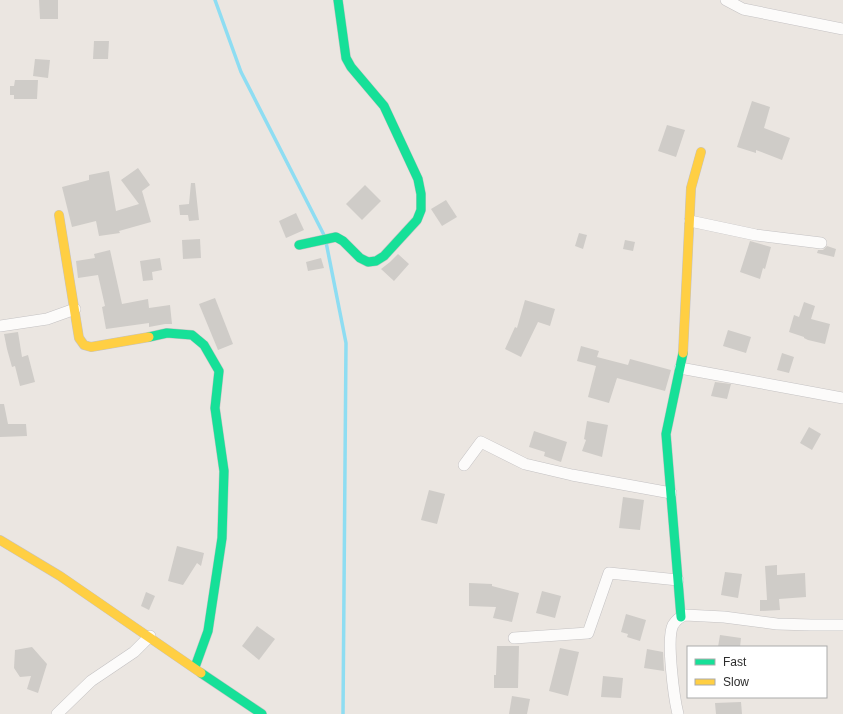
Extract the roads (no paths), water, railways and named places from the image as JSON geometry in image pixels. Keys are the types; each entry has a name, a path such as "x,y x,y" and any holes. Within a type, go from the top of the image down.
{"street":[{"path":"299,245 336,238 343,241 360,258 368,262 376,261 384,256 417,220 421,210 422,194 418,179 384,106 351,67 346,58 338,0"},
{"path":"726,0 743,9 843,29"},
{"path":"681,617 666,434 684,350 691,188 702,152"},
{"path":"59,215 79,338 84,345 91,347 167,333 192,335 204,346 219,371 215,408 224,471 222,538 208,631 195,667"},
{"path":"690,221 756,234 821,243"},
{"path":"0,326 47,320 75,309"},
{"path":"680,368 843,398"},
{"path":"464,465 481,442 525,464 572,475 671,494"},
{"path":"0,540 60,576 150,636 262,714"},
{"path":"514,638 588,634 609,573 678,580"},
{"path":"678,714 673,686 670,643 673,626 681,617 685,615 724,617 777,624 843,625"},
{"path":"57,714 91,681 134,652 150,636"}],"waterway":[{"path":"215,0 241,72 324,235"},
{"path":"326,242 346,343 343,714"}]}
